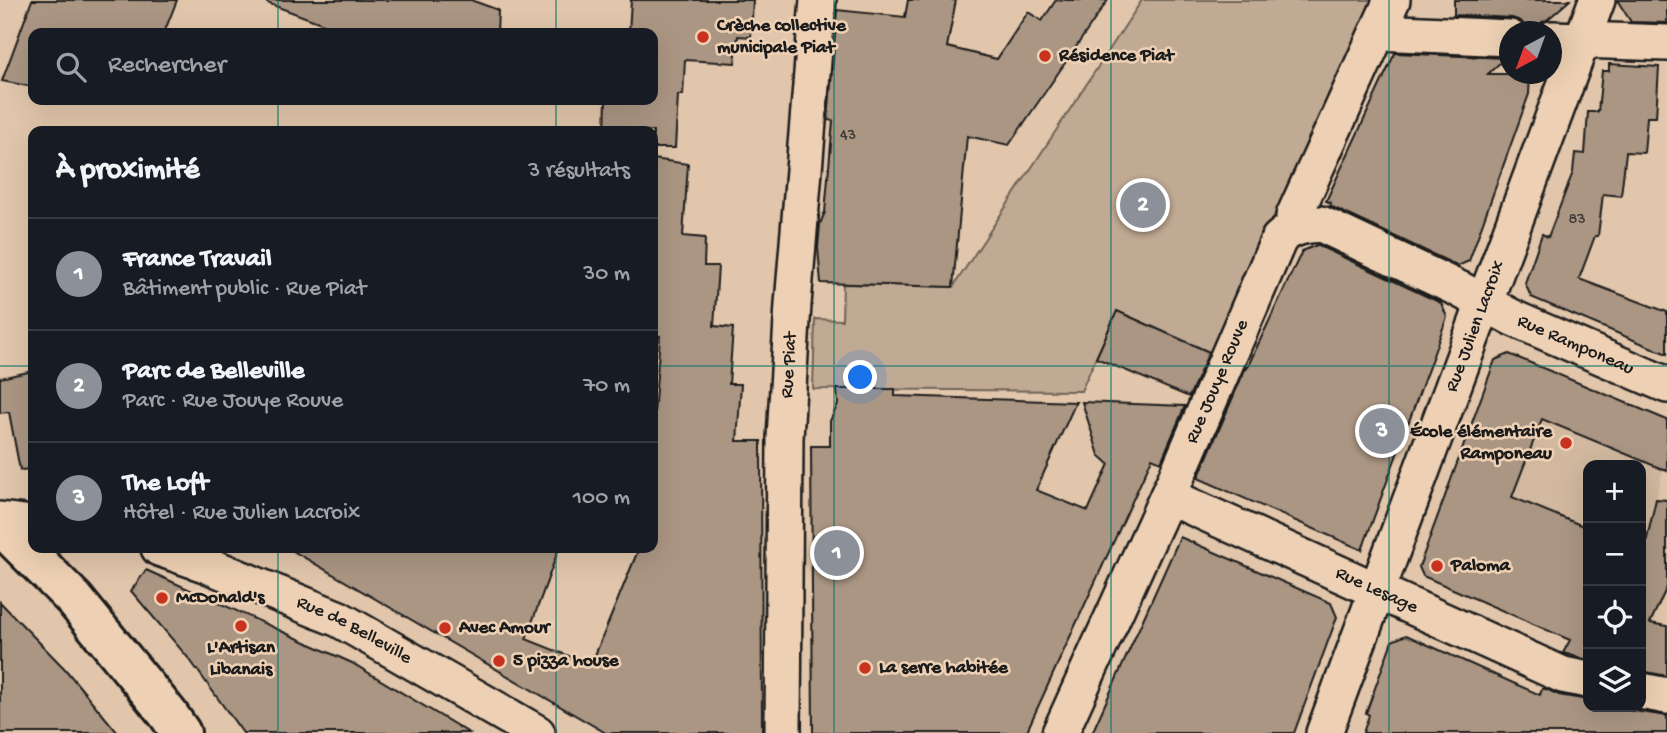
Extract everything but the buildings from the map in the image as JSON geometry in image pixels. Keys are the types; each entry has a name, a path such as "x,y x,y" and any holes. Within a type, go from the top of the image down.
{"main road":[{"path":"0,523 28,552"},
{"path":"29,553 74,599 168,713 181,733"}],"street":[{"name":"Rue Piat","path":"783,733 785,438 818,0"},
{"path":"1392,0 1294,216 1296,228 1321,224 1486,303"},
{"name":"Rue Julien Lacroix","path":"1324,733 1486,303 1567,40 1597,0"},
{"path":"1378,32 1499,38"},
{"path":"1567,40 1667,43"},
{"name":"Rue Jouye Rouve","path":"1060,733 1168,496 1279,239 1287,231 1296,228"},
{"name":"Rue Ramponeau","path":"1486,303 1515,319 1667,386"},
{"name":"Rue Lesage","path":"1168,496 1576,677"},
{"path":"0,523 28,524"},
{"name":"Rue de Belleville","path":"173,553 339,619 537,733"},
{"path":"1646,692 1667,696"}],"shaded area":[{"path":"1142,0 1375,0 1323,120 1288,185 1212,353 1117,311 1081,391 813,389 815,319 842,320 843,284 953,287"},
{"name":"École élémentaire Ramponeau","path":"1509,354 1667,420 1667,453 1646,542 1646,460 1583,460 1583,526 1454,473 1495,360"}],"place":[{"name":"Crèche collective municipale Piat","path":"703,37"},
{"name":"Résidence Piat","path":"1045,56"},
{"name":"Parc de Belleville","path":"1143,205"},
{"name":"The Loft","path":"1382,431"},
{"name":"École élémentaire Ramponeau","path":"1566,443"},
{"name":"France Travail","path":"837,553"},
{"name":"Paloma","path":"1437,566"},
{"name":"McDonald's","path":"162,598"},
{"name":"L'Artisan Libanais","path":"241,626"},
{"name":"Avec Amour","path":"445,628"},
{"name":"5 pizza house","path":"499,661"},
{"name":"La serre habitée","path":"865,668"}]}
